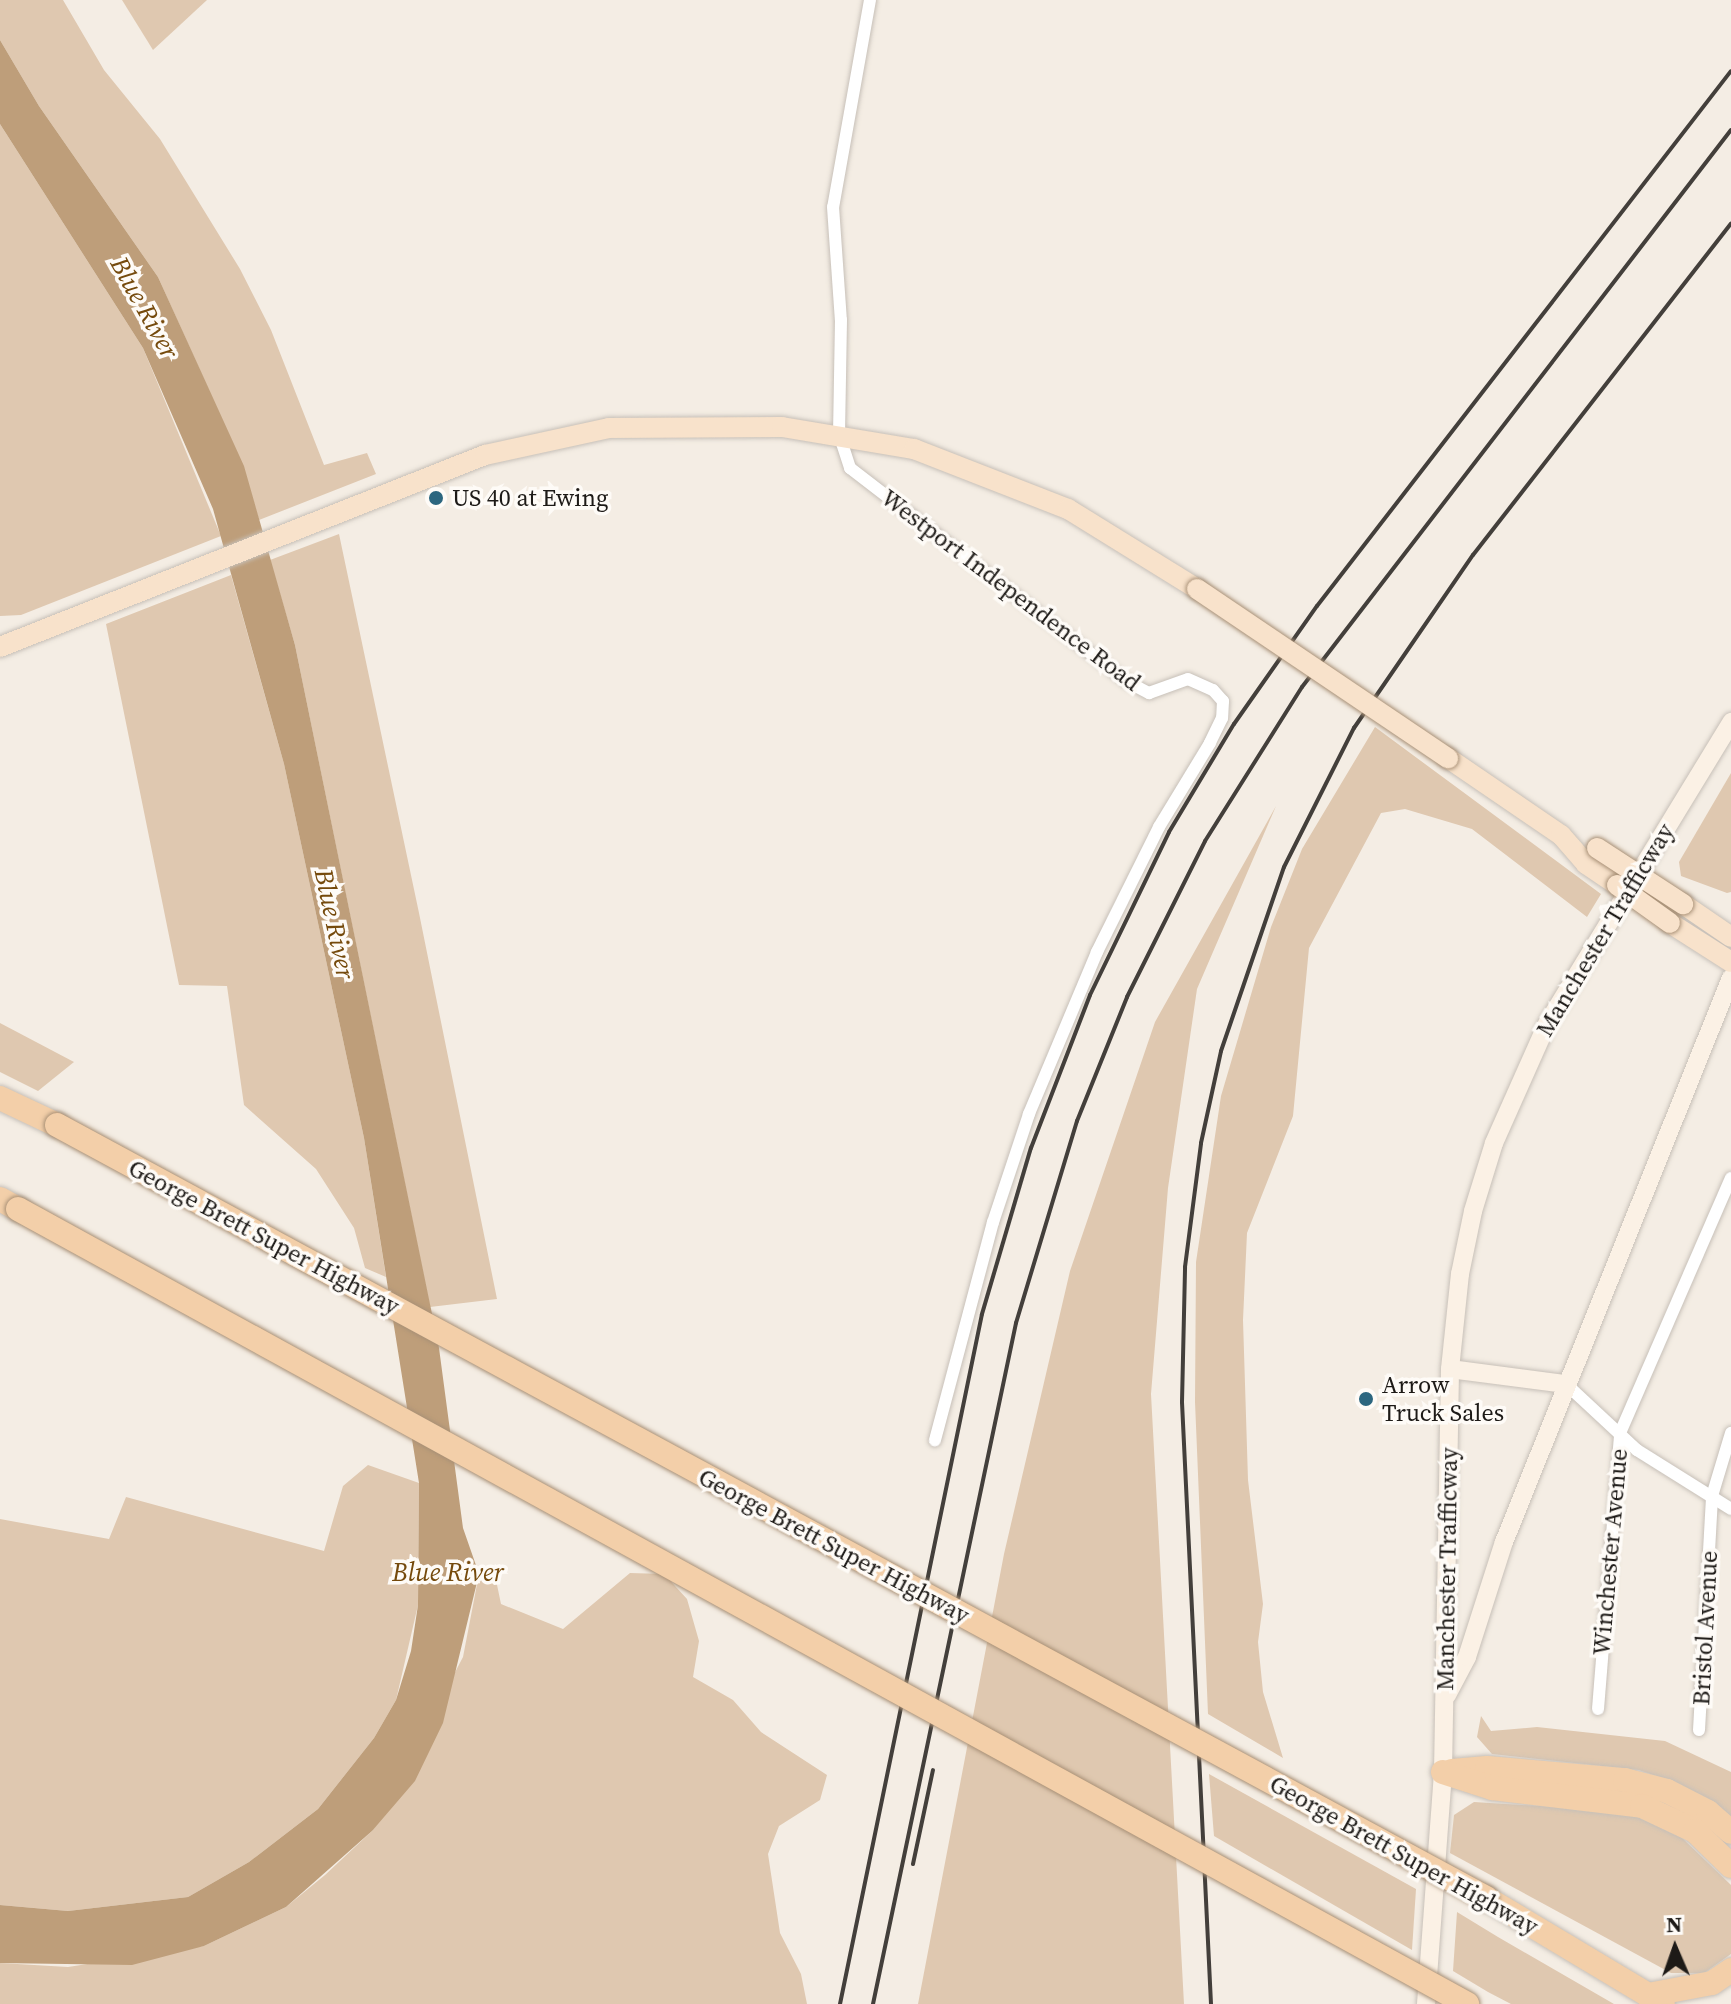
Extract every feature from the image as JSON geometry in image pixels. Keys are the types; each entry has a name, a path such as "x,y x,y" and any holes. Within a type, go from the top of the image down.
{"highway":[{"name":"George Brett Super Highway","path":"0,1098 57,1125 1486,1898 1655,2000"},
{"path":"9,1204 1467,2004"},
{"path":"1443,1772 1487,1768 1625,1780 1667,1791 1708,1812 1731,1832"},
{"path":"1443,1772 1492,1788 1642,1806 1695,1831 1731,1866"},
{"path":"1655,2000 1712,1983 1731,1970"}],"main road":[{"path":"0,647 485,455 609,428 724,424 839,434 914,449 1030,491 1068,509 1197,589 1561,835 1591,856 1670,923 1731,962"},
{"name":"Manchester Trafficway","path":"1426,2004 1443,1772 1450,1369 1457,1289 1473,1211 1518,1085 1575,975 1731,722"},
{"path":"1591,856 1683,904 1731,937"},
{"path":"1445,1697 1467,1657 1504,1542 1731,978"},
{"path":"1450,1369 1566,1384"}],"street":[{"path":"839,434 841,320 833,207 870,0"},
{"name":"Westport Independence Road","path":"839,434 850,468 1128,682 1149,693 1188,679 1213,690 1223,701 1222,718 1210,743 1159,827 1097,952 1029,1114 993,1222 935,1440"},
{"name":"Winchester Avenue","path":"1598,1709 1620,1433 1731,1178"},
{"path":"1566,1384 1637,1450 1731,1509"},
{"name":"Bristol Avenue","path":"1699,1730 1712,1496 1731,1433"}],"shaded area":[{"path":"0,0 63,0 104,70 160,139 240,269 271,330 324,465 367,453 376,474 259,520 243,466 158,277 39,106 0,40"},
{"path":"122,0 207,0 153,50"},
{"path":"0,124 143,348 221,536 21,615 0,616"},
{"path":"339,534 497,1299 430,1307 295,645 270,560"},
{"path":"231,575 284,764 364,1138 386,1277 365,1268 354,1228 316,1169 244,1105 227,986 179,985 106,624"},
{"path":"1375,727 1601,894 1587,917 1472,829 1405,809 1381,813 1309,948 1293,1116 1247,1233 1243,1320 1248,1480 1263,1604 1258,1642 1263,1692 1283,1758 1208,1714 1195,1402 1196,1262 1221,1096 1271,927 1302,849"},
{"path":"1731,773 1731,892 1727,893 1681,876 1679,862"},
{"path":"1276,806 1197,989 1168,1188 1151,1394 1184,2004 918,2004 1004,1554 1070,1271 1155,1022"},
{"path":"0,1023 74,1062 38,1091 0,1072"},
{"path":"368,1465 419,1483 418,1605 396,1700 374,1738 318,1809 249,1862 188,1897 68,1911 0,1905 0,1519 109,1539 126,1497 324,1551 343,1486"},
{"path":"630,1573 664,1574 687,1599 699,1641 693,1677 733,1700 761,1732 827,1775 820,1800 779,1826 768,1854 780,1933 801,1974 807,2004 0,2004 0,1963 68,1967 204,1946 286,1907 325,1875 372,1831 463,1657 479,1574 496,1580 501,1604 563,1629"},
{"path":"1481,1716 1491,1731 1537,1727 1665,1741 1731,1772 1731,1818 1665,1779 1639,1770 1492,1754 1477,1737"},
{"path":"1209,1774 1416,1889 1412,1950 1214,1836"},
{"path":"1474,1802 1604,1810 1634,1815 1679,1835 1731,1885 1731,1954 1704,1973 1671,1973 1450,1853 1454,1815"},
{"path":"1457,1912 1614,2004 1511,2004 1488,1992 1453,1971"}],"water":[{"name":"Blue River","path":"0,40 39,106 158,277 244,466 295,645 439,1348 463,1528 479,1574 443,1723 415,1781 372,1831 286,1907 204,1946 132,1965 0,1963 0,1905 68,1911 188,1897 249,1862 318,1809 374,1738 396,1700 411,1651 418,1605 419,1483 364,1138 284,764 213,509 143,348 0,124"}],"railway":[{"path":"840,2004 982,1314 1031,1148 1090,995 1169,832 1234,724 1317,606 1731,71"},
{"path":"873,2004 1016,1323 1077,1121 1127,997 1205,841 1302,687 1731,130"},
{"path":"1211,2004 1182,1402 1185,1267 1201,1143 1221,1051 1284,867 1354,728 1473,555 1731,223"},
{"path":"913,1864 933,1770"}],"place":[{"name":"US 40 at Ewing","path":"436,498"},
{"name":"Arrow Truck Sales","path":"1366,1399"}]}
